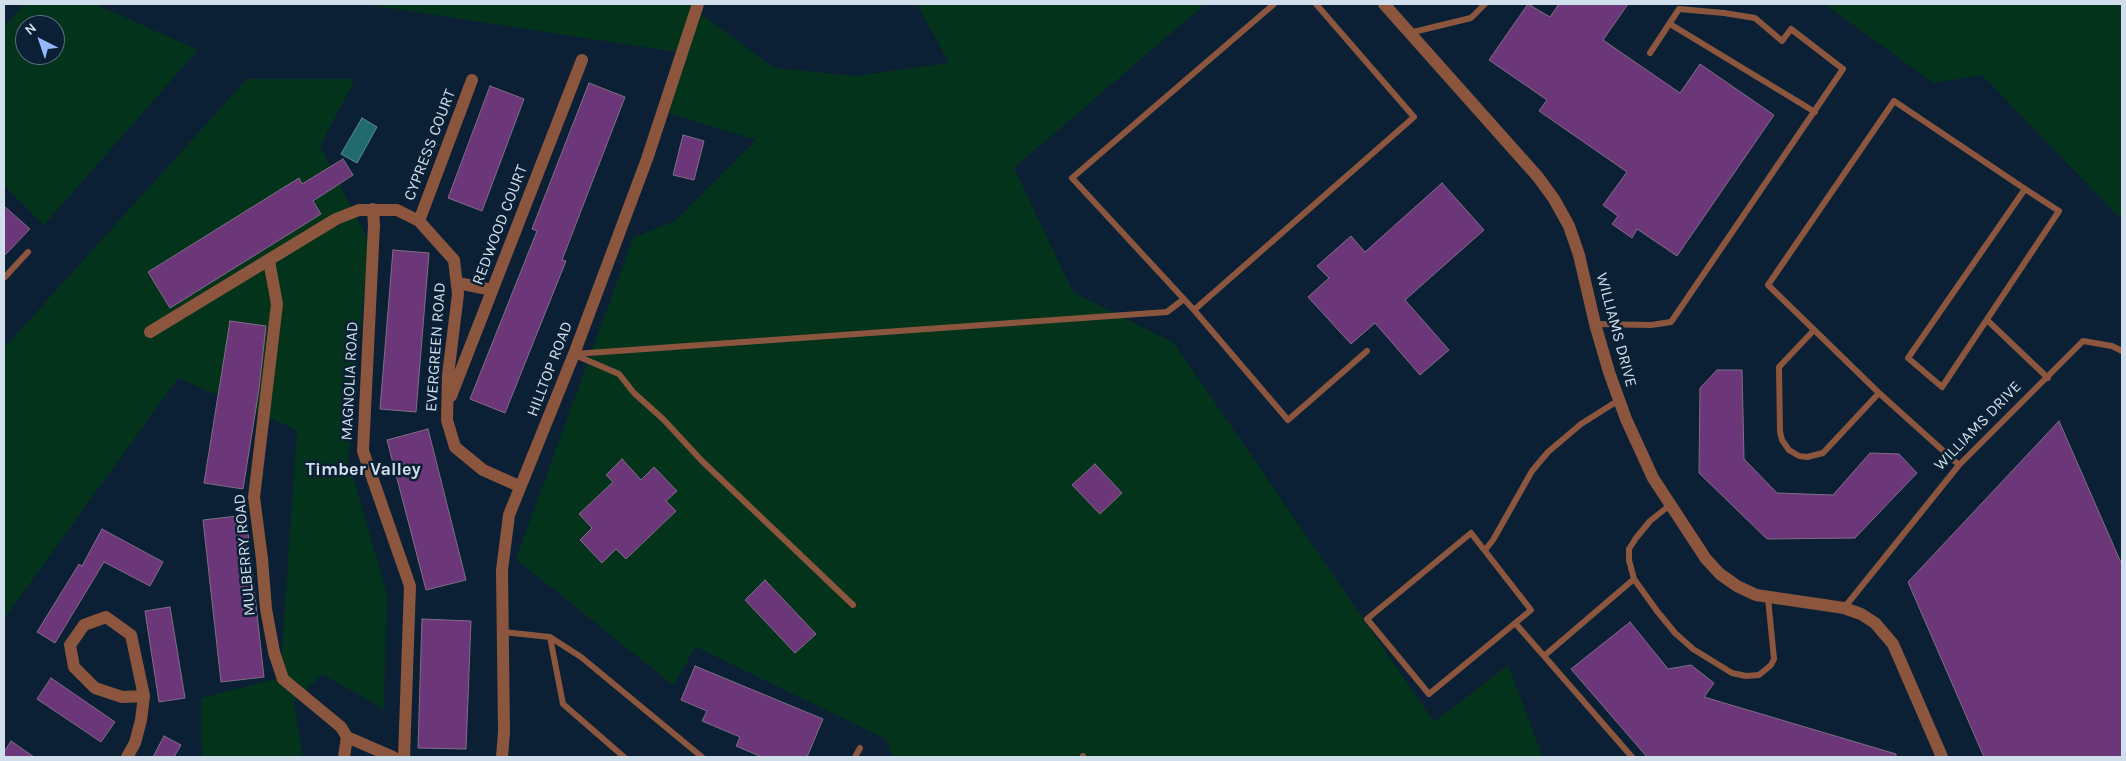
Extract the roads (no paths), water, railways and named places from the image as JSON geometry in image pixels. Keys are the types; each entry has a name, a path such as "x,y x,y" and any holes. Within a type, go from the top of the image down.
{"street":[{"name":"HILLTOP ROAD","path":"502,757 504,732 502,570 509,515 519,486 574,354 647,159 698,4"},
{"name":"WILLIAMS DRIVE","path":"1384,4 1538,177 1554,199 1569,226 1580,256 1595,324 1618,400 1653,478 1706,560 1720,574 1737,586 1768,598 1844,608 1861,614 1875,624 1893,644 1942,757"},
{"name":"REDWOOD COURT","path":"448,403 582,60"},
{"name":"CYPRESS COURT","path":"419,221 472,80"},
{"name":"EVERGREEN ROAD","path":"150,332 336,219 359,210 372,208 397,210 419,221 454,260 458,294 448,375 447,420 455,447 483,470 519,486"},
{"name":"MAGNOLIA ROAD","path":"372,208 374,225 363,450 410,586 404,757"},
{"name":"MULBERRY ROAD","path":"269,261 277,304 254,496 270,635 274,652 283,679 342,727 347,737 393,757"},
{"path":"458,283 492,290"},
{"path":"128,757 141,720 144,696 131,634 106,617 84,625 70,645 74,667 95,688 122,697 144,696"},
{"path":"344,757 347,737"}],"lane":[{"path":"1274,4 1072,178 1194,310 1288,420 1367,350"},
{"path":"1194,310 1414,117 1316,4"},
{"path":"1409,33 1471,18 1485,4"},
{"path":"1595,324 1651,325 1671,322 1843,69 1790,29 1782,41 1755,18 1679,9 1650,53"},
{"path":"1670,24 1815,112"},
{"path":"1959,465 1879,393 1768,285 1894,101 2059,211 1942,387 1908,358 2025,189"},
{"path":"4,278 28,252"},
{"path":"574,354 1167,312 1184,299"},
{"path":"1987,320 2048,378"},
{"path":"1814,330 1779,367 1780,432 1782,440 1789,450 1799,456 1807,457 1823,452 1879,393"},
{"name":"WILLIAMS DRIVE","path":"1844,608 1959,465 2083,341 2112,346 2122,351"},
{"path":"574,354 619,374 634,393 853,605"},
{"path":"1485,550 1493,540 1532,471 1548,452 1581,424 1618,400"},
{"path":"1670,505 1650,521 1636,538 1630,549 1628,560 1634,578 1656,611 1675,633 1693,650 1732,673 1746,676 1759,675 1771,665 1774,659 1768,598"},
{"path":"1471,534 1485,550 1531,610 1429,694 1367,619 1471,534"},
{"path":"1544,656 1634,578"},
{"path":"1515,623 1632,757"},
{"path":"503,632 550,637 581,657 702,757"},
{"path":"550,637 563,704 624,757"},
{"path":"855,757 860,748"}],"district":[{"name":"Timber Valley","path":"363,470"}]}
